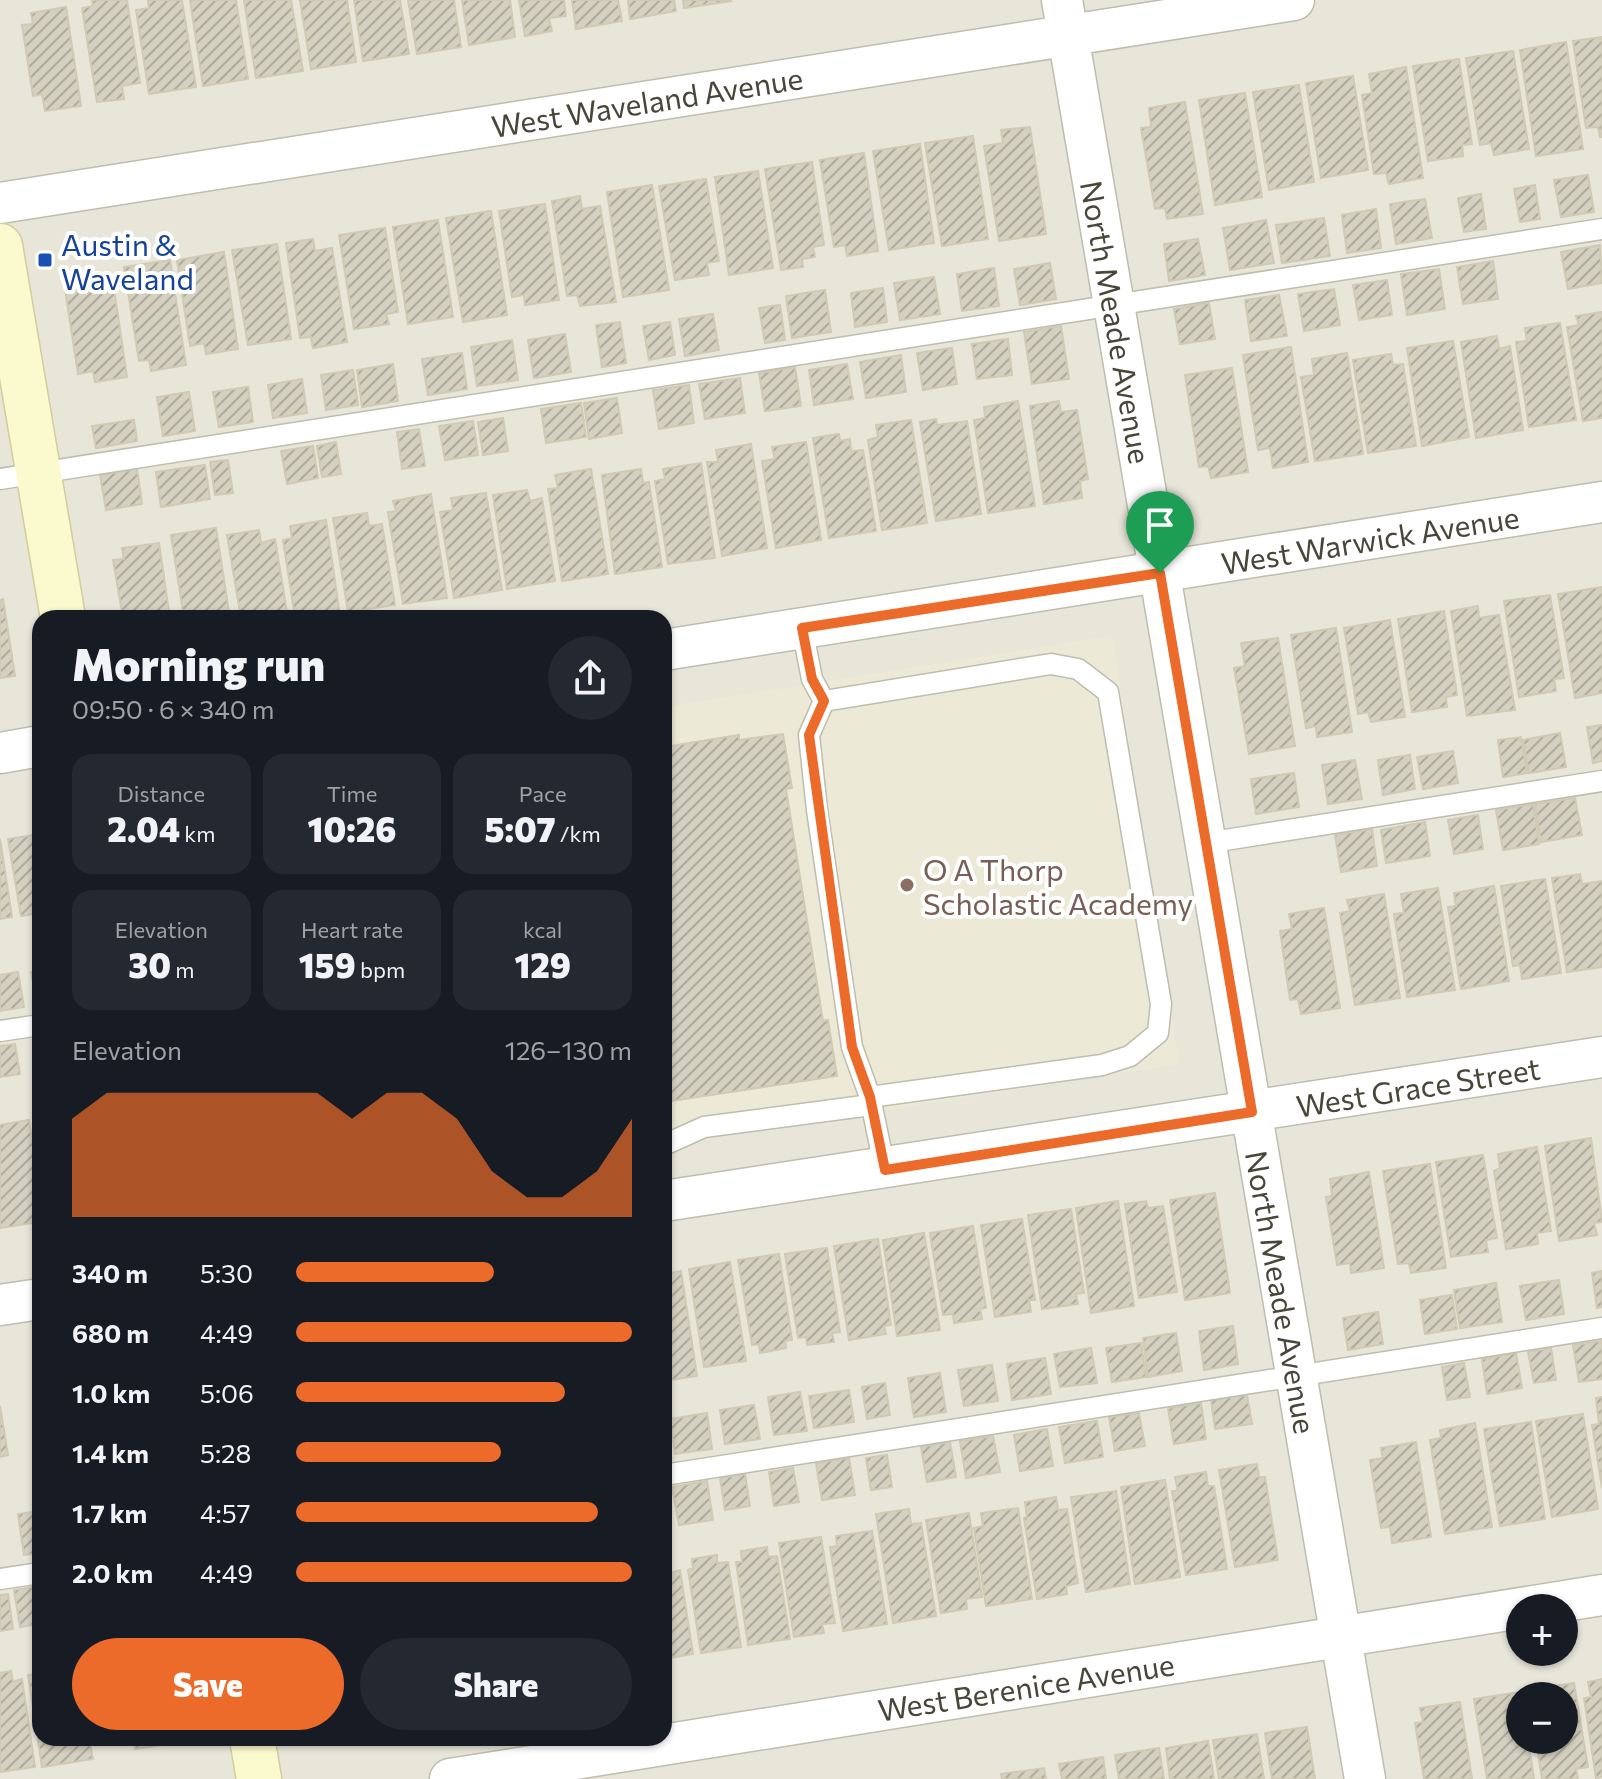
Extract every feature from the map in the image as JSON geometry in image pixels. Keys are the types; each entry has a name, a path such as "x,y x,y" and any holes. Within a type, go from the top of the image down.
{"street":[{"name":"West Waveland Avenue","path":"0,203 1065,18 1294,0"},
{"name":"North Meade Avenue","path":"1065,18 1365,1779"},
{"path":"0,246 19,476 61,610"},
{"name":"West Warwick Avenue","path":"672,649 1602,502"},
{"path":"0,753 32,747"},
{"name":"West Grace Street","path":"672,1200 885,1170 1602,1057"},
{"path":"0,1305 32,1300"},
{"name":"West Berenice Avenue","path":"672,1743 1602,1595"},
{"path":"253,1746 259,1779"},
{"name":"West Berenice Avenue","path":"450,1779 655,1746"}],"lane":[{"path":"19,476 1602,229"},
{"path":"802,628 812,679 824,701"},
{"path":"672,1141 704,1127 1102,1065 1130,1056 1158,1033 1161,1004 1115,728 1108,692 1096,680 1078,669 1051,664 824,701"},
{"path":"824,701 809,735 817,810 852,1047 871,1101 885,1170"},
{"path":"1206,843 1602,781"},
{"path":"0,1031 32,1026"},
{"path":"672,1474 1602,1328"},
{"path":"0,1579 32,1574"}],"shaded area":[{"path":"0,0 1602,0 1602,1779 0,1779"},
{"name":"O A Thorp Scholastic Academy","path":"1112,636 1179,1064 672,1144 672,706"}],"building":[{"path":"92,0 127,0 140,83 122,86 124,99 97,102 82,8 93,6"},
{"path":"148,0 182,0 196,87 149,94 136,10 149,8"},
{"path":"190,0 236,0 248,79 203,86"},
{"path":"244,0 291,0 303,71 256,78"},
{"path":"300,0 347,0 356,62 311,69"},
{"path":"354,0 400,0 409,54 363,61"},
{"path":"408,0 454,0 461,47 417,54"},
{"path":"462,0 510,0 515,37 469,45"},
{"path":"519,0 564,0 566,16 549,18 552,31 525,36"},
{"path":"572,0 618,0 622,21 576,29"},
{"path":"628,0 674,0 676,11 630,19"},
{"path":"683,0 730,0 731,1 684,8"},
{"path":"66,7 81,106 45,111 42,94 33,96 22,25 33,24 31,13"},
{"path":"1602,37 1600,137 1598,127 1586,128 1573,41"},
{"path":"1566,42 1583,149 1536,156 1520,50"},
{"path":"1513,51 1529,149 1494,155 1491,143 1480,145 1466,58"},
{"path":"1459,59 1472,144 1462,145 1463,156 1428,161 1413,66"},
{"path":"1406,67 1423,178 1389,184 1386,173 1374,174 1362,95 1372,93 1369,74"},
{"path":"1353,76 1368,170 1321,178 1306,83"},
{"path":"1299,85 1314,182 1269,190 1253,92"},
{"path":"1245,93 1262,197 1215,205 1199,100"},
{"path":"1185,102 1203,214 1167,219 1165,208 1155,209 1141,128 1151,127 1149,108"},
{"path":"1030,127 1046,234 999,241 984,146 1003,143 1001,130"},
{"path":"973,136 988,239 942,246 925,143"},
{"path":"920,144 934,243 889,250 873,151"},
{"path":"864,153 878,251 847,256 845,245 834,247 820,160"},
{"path":"812,162 824,245 813,247 815,257 802,259 803,267 781,270 765,169"},
{"path":"758,171 773,268 729,275 715,177"},
{"path":"1588,175 1594,212 1561,217 1554,180"},
{"path":"706,179 719,261 707,263 709,275 675,280 659,186"},
{"path":"652,185 669,290 623,297 607,192"},
{"path":"1535,185 1540,219 1520,222 1514,189"},
{"path":"1481,194 1486,229 1464,232 1458,198"},
{"path":"580,196 582,209 600,206 616,302 580,306 577,295 567,296 552,201"},
{"path":"1425,199 1432,238 1396,244 1390,204"},
{"path":"545,204 559,300 525,305 524,295 512,297 499,211"},
{"path":"1376,209 1381,248 1347,253 1342,215"},
{"path":"491,211 507,315 463,322 446,218"},
{"path":"1324,218 1330,256 1282,263 1276,225"},
{"path":"438,220 453,317 408,324 393,227"},
{"path":"1266,220 1274,263 1230,270 1223,228"},
{"path":"385,228 398,312 386,314 389,324 354,329 339,235"},
{"path":"313,239 315,251 332,248 347,342 313,348 311,337 300,338 286,243"},
{"path":"1198,239 1205,275 1169,281 1164,244"},
{"path":"277,244 291,339 248,345 232,250"},
{"path":"1600,245 1602,283 1568,289 1561,252"},
{"path":"224,252 238,349 206,354 204,343 190,346 177,260"},
{"path":"170,260 186,365 151,371 149,360 139,361 124,267"},
{"path":"1493,261 1498,299 1463,304 1457,267"},
{"path":"1050,263 1056,299 1020,305 1014,269"},
{"path":"994,268 999,306 962,311 957,274"},
{"path":"1439,269 1445,309 1407,315 1401,274"},
{"path":"91,272 93,284 113,282 127,377 95,382 93,371 78,374 63,276"},
{"path":"934,277 940,314 900,320 894,283"},
{"path":"1387,280 1392,315 1359,320 1353,285"},
{"path":"883,288 887,322 855,327 851,293"},
{"path":"1334,289 1340,325 1304,331 1298,294"},
{"path":"825,290 831,332 792,338 786,296"},
{"path":"1279,295 1287,336 1251,341 1245,300"},
{"path":"1209,303 1215,339 1180,344 1174,309"},
{"path":"780,305 785,340 765,343 759,308"},
{"path":"1602,312 1602,418 1583,421 1567,327 1579,325 1576,316"},
{"path":"713,314 719,350 685,356 679,319"},
{"path":"620,322 626,363 602,367 596,325"},
{"path":"670,322 675,355 649,360 643,326"},
{"path":"1560,323 1576,420 1529,427 1516,342 1527,341 1525,328"},
{"path":"1061,326 1069,379 1032,384 1024,332"},
{"path":"565,334 571,372 534,378 528,340"},
{"path":"1497,336 1499,349 1510,346 1523,430 1476,438 1461,342"},
{"path":"1008,339 1012,375 977,379 972,344"},
{"path":"512,340 518,380 477,386 471,347"},
{"path":"1453,341 1469,437 1422,446 1407,348"},
{"path":"1291,347 1308,462 1273,468 1270,448 1258,450 1243,355"},
{"path":"952,348 957,384 923,390 917,353"},
{"path":"462,353 467,389 428,395 422,359"},
{"path":"1347,353 1363,454 1315,461 1301,377 1314,375 1312,359"},
{"path":"1391,354 1393,365 1403,364 1416,446 1368,453 1353,360"},
{"path":"901,355 906,392 866,398 860,362"},
{"path":"393,364 398,401 362,407 357,370"},
{"path":"847,364 853,399 814,405 809,370"},
{"path":"795,367 801,406 765,411 759,373"},
{"path":"1232,368 1248,472 1211,478 1208,466 1199,467 1185,375"},
{"path":"353,370 358,405 326,410 321,375"},
{"path":"740,378 745,413 705,419 699,384"},
{"path":"302,379 307,413 273,418 268,385"},
{"path":"689,385 694,423 659,429 653,390"},
{"path":"248,387 253,422 219,427 213,392"},
{"path":"189,392 195,431 163,436 157,397"},
{"path":"617,398 622,433 589,439 584,403"},
{"path":"1018,401 1035,506 988,513 974,420 985,418 984,407"},
{"path":"1059,401 1061,412 1077,410 1088,479 1080,481 1082,498 1044,504 1030,406"},
{"path":"581,403 586,437 546,443 541,409"},
{"path":"503,418 508,451 483,455 478,422"},
{"path":"936,419 937,425 967,421 981,514 936,521 920,422"},
{"path":"134,420 137,441 96,448 92,426"},
{"path":"911,420 927,523 882,530 868,440 878,437 876,425"},
{"path":"473,421 478,455 445,460 439,426"},
{"path":"419,429 425,466 402,469 397,432"},
{"path":"839,434 840,441 850,439 851,451 863,450 876,531 829,538 813,438"},
{"path":"336,442 341,474 322,477 317,446"},
{"path":"806,442 821,540 776,548 762,461 775,459 772,447"},
{"path":"751,444 767,548 722,556 707,462 718,462 716,450"},
{"path":"313,446 318,478 287,484 281,451"},
{"path":"228,460 233,493 215,495 210,462"},
{"path":"701,463 715,558 668,564 655,481 665,479 663,469"},
{"path":"205,465 210,499 161,507 156,472"},
{"path":"137,469 142,504 106,510 100,475"},
{"path":"591,469 608,574 562,581 548,489 558,488 555,475"},
{"path":"641,469 643,483 649,482 662,567 615,574 602,475"},
{"path":"527,490 530,501 542,498 555,581 507,589 493,495"},
{"path":"486,493 502,590 454,598 440,512 453,510 451,498"},
{"path":"431,494 447,598 403,604 388,512 396,511 393,501"},
{"path":"367,513 369,526 382,524 395,605 348,610 333,518"},
{"path":"326,520 339,610 294,610 283,540 292,538 290,526"},
{"path":"216,528 229,610 183,610 171,535"},
{"path":"259,530 261,543 275,539 287,610 240,610 227,535"},
{"path":"159,543 169,610 122,610 113,560 124,559 122,548"},
{"path":"1602,587 1602,693 1575,698 1558,594"},
{"path":"1550,595 1564,678 1554,679 1556,691 1519,697 1504,601"},
{"path":"3,599 15,676 0,678 0,600"},
{"path":"1478,606 1479,618 1499,615 1515,710 1467,716 1451,611"},
{"path":"1444,611 1457,695 1446,697 1447,707 1412,712 1398,619"},
{"path":"1390,620 1405,717 1371,722 1368,712 1358,714 1344,628"},
{"path":"1336,628 1352,732 1317,737 1316,726 1306,728 1291,635"},
{"path":"1278,638 1295,746 1249,754 1234,668 1245,666 1241,643"},
{"path":"1602,725 1602,761 1593,763 1587,727"},
{"path":"1560,733 1566,767 1529,773 1523,740"},
{"path":"783,734 792,788 786,789 823,1021 828,1020 837,1076 672,1101 672,746 739,735 739,740"},
{"path":"1521,737 1527,773 1503,777 1498,740"},
{"path":"1453,751 1458,783 1423,789 1417,757"},
{"path":"1410,755 1415,789 1383,795 1378,760"},
{"path":"1355,760 1362,799 1328,804 1322,765"},
{"path":"1294,773 1299,807 1256,814 1251,779"},
{"path":"1575,798 1582,835 1541,842 1535,804"},
{"path":"1533,804 1539,844 1503,850 1496,810"},
{"path":"1478,815 1483,849 1454,854 1448,820"},
{"path":"1425,822 1430,856 1386,863 1381,830"},
{"path":"1372,829 1377,866 1341,872 1335,835"},
{"path":"32,835 32,914 21,916 8,839"},
{"path":"0,839 12,917 0,919"},
{"path":"1580,874 1582,884 1602,881 1602,967 1567,972 1552,878"},
{"path":"1545,879 1561,973 1522,979 1520,965 1513,966 1501,886"},
{"path":"1494,886 1509,981 1461,989 1448,907 1456,906 1454,893"},
{"path":"1438,888 1455,990 1407,997 1394,914 1404,913 1401,894"},
{"path":"1384,894 1400,998 1355,1005 1340,913 1350,911 1347,900"},
{"path":"1324,908 1340,1008 1301,1014 1298,999 1290,1000 1280,931 1292,929 1289,914"},
{"path":"18,972 24,1007 0,1011 0,975"},
{"path":"15,1044 20,1074 0,1077 0,1046"},
{"path":"29,1120 32,1140 32,1223 0,1228 0,1125"},
{"path":"1591,1138 1602,1222 1594,1223 1597,1235 1559,1241 1545,1146"},
{"path":"1537,1147 1551,1231 1537,1233 1538,1244 1506,1249 1494,1171 1500,1168 1498,1154"},
{"path":"1483,1155 1497,1238 1486,1240 1488,1252 1451,1257 1436,1162"},
{"path":"1430,1164 1446,1268 1411,1273 1409,1263 1398,1264 1383,1171"},
{"path":"1369,1172 1384,1268 1351,1273 1350,1263 1337,1265 1326,1197 1332,1196 1330,1179"},
{"path":"1215,1193 1230,1293 1185,1300 1170,1200"},
{"path":"1118,1201 1134,1306 1091,1313 1076,1208"},
{"path":"1146,1201 1148,1208 1163,1206 1177,1292 1139,1298 1125,1204"},
{"path":"1071,1209 1084,1293 1076,1294 1078,1304 1042,1309 1028,1215"},
{"path":"1022,1219 1035,1300 1029,1300 1031,1312 995,1317 981,1225"},
{"path":"973,1226 986,1308 980,1309 982,1319 954,1323 953,1314 943,1315 930,1233"},
{"path":"924,1233 940,1330 897,1336 883,1240"},
{"path":"878,1239 891,1325 884,1326 886,1334 849,1340 834,1246"},
{"path":"827,1248 840,1332 832,1333 834,1342 807,1345 806,1337 798,1338 785,1254"},
{"path":"779,1254 792,1340 785,1341 786,1348 760,1353 759,1344 752,1345 738,1260"},
{"path":"730,1262 746,1361 704,1367 689,1269"},
{"path":"681,1271 697,1376 672,1380 672,1273"},
{"path":"1602,1271 1602,1307 1597,1308 1592,1273"},
{"path":"1559,1280 1564,1314 1526,1320 1520,1286"},
{"path":"1496,1283 1502,1322 1460,1328 1454,1290"},
{"path":"1452,1295 1457,1329 1425,1334 1420,1300"},
{"path":"1378,1312 1383,1344 1348,1350 1343,1318"},
{"path":"1233,1326 1238,1364 1204,1370 1199,1331"},
{"path":"1176,1333 1182,1371 1148,1377 1143,1338"},
{"path":"1602,1341 1602,1379 1579,1382 1573,1345"},
{"path":"1141,1343 1146,1377 1112,1382 1106,1348"},
{"path":"1091,1348 1097,1383 1060,1387 1054,1354"},
{"path":"1551,1348 1556,1380 1534,1383 1528,1352"},
{"path":"1516,1353 1522,1388 1487,1394 1482,1359"},
{"path":"1045,1358 1051,1394 1012,1400 1007,1364"},
{"path":"1464,1363 1470,1397 1447,1400 1442,1367"},
{"path":"992,1365 998,1401 964,1406 958,1370"},
{"path":"940,1373 946,1412 914,1417 908,1378"},
{"path":"885,1383 890,1415 867,1419 862,1387"},
{"path":"849,1390 854,1422 814,1428 809,1396"},
{"path":"800,1392 807,1431 774,1435 768,1397"},
{"path":"1247,1395 1252,1424 1215,1429 1211,1400"},
{"path":"1602,1397 1602,1488 1592,1425 1599,1424 1596,1398"},
{"path":"1201,1403 1206,1439 1174,1444 1168,1408"},
{"path":"754,1405 760,1439 725,1444 720,1410"},
{"path":"0,1406 8,1455 0,1457"},
{"path":"707,1413 712,1449 675,1454 672,1419"},
{"path":"1139,1413 1145,1446 1115,1451 1109,1417"},
{"path":"1583,1414 1598,1509 1552,1517 1536,1421"},
{"path":"1097,1421 1103,1457 1065,1463 1059,1427"},
{"path":"1531,1422 1545,1519 1500,1526 1484,1429"},
{"path":"1475,1423 1492,1527 1445,1534 1430,1440 1441,1438 1440,1430"},
{"path":"1047,1429 1053,1466 1020,1471 1014,1435"},
{"path":"993,1436 1000,1472 966,1478 960,1441"},
{"path":"950,1442 956,1477 927,1482 921,1447"},
{"path":"1416,1442 1431,1537 1392,1543 1390,1527 1381,1528 1370,1460 1383,1458 1381,1448"},
{"path":"887,1455 892,1487 871,1490 866,1458"},
{"path":"849,1458 855,1495 822,1500 816,1463"},
{"path":"1257,1464 1259,1477 1265,1477 1278,1560 1235,1567 1219,1470"},
{"path":"793,1468 799,1502 774,1506 769,1472"},
{"path":"1206,1472 1208,1486 1214,1486 1227,1569 1186,1575 1172,1491 1178,1491 1175,1477"},
{"path":"745,1474 750,1506 725,1510 720,1478"},
{"path":"1165,1480 1180,1577 1135,1584 1121,1487"},
{"path":"707,1481 713,1520 679,1525 672,1487"},
{"path":"1116,1491 1130,1584 1086,1592 1071,1497"},
{"path":"1056,1497 1058,1510 1067,1509 1078,1583 1066,1586 1067,1594 1037,1599 1024,1518 1027,1517 1025,1502"},
{"path":"1018,1508 1032,1599 986,1606 974,1528 983,1526 981,1513"},
{"path":"909,1509 911,1524 921,1523 936,1616 893,1623 876,1514"},
{"path":"32,1512 32,1554 24,1555 18,1514"},
{"path":"969,1513 982,1597 966,1599 967,1609 941,1613 926,1520"},
{"path":"872,1531 887,1624 843,1631 830,1547 837,1546 836,1536"},
{"path":"821,1537 835,1623 822,1624 824,1633 794,1637 779,1543"},
{"path":"767,1547 768,1557 777,1556 790,1639 748,1645 736,1562 742,1562 741,1551"},
{"path":"717,1555 717,1563 728,1562 741,1647 701,1653 688,1570 693,1568 692,1559"},
{"path":"680,1570 693,1654 672,1658 672,1572"},
{"path":"32,1587 32,1625 20,1627 14,1590"},
{"path":"8,1594 13,1629 0,1631 0,1595"},
{"path":"11,1671 13,1682 22,1679 35,1767 0,1772 0,1673"},
{"path":"32,1674 32,1701 28,1675"},
{"path":"1602,1679 1602,1777 1596,1778 1584,1698 1591,1697 1588,1682"},
{"path":"1506,1694 1506,1754 1530,1754 1534,1779 1487,1779 1474,1699"},
{"path":"1460,1702 1472,1779 1424,1779 1415,1723 1423,1722 1420,1708"},
{"path":"1578,1707 1588,1767 1576,1769 1578,1779 1542,1779 1538,1754 1578,1754"},
{"path":"1307,1727 1315,1779 1272,1779 1265,1733"},
{"path":"1257,1734 1264,1779 1219,1779 1213,1740"},
{"path":"1208,1741 1214,1779 1170,1779 1166,1748"},
{"path":"39,1746 91,1746 93,1759 42,1767"},
{"path":"1159,1748 1164,1779 1119,1779 1115,1755"},
{"path":"1103,1757 1106,1779 1062,1779 1059,1764"},
{"path":"1044,1768 1046,1779 1002,1779 1001,1774"}],"place":[{"name":"Austin & Waveland","path":"45,260"},
{"name":"O A Thorp Scholastic Academy","path":"907,885"}],"route":[{"path":"1160,573 1252,1112 885,1170 870,1097 852,1047 809,735 824,701 812,679 802,628 1160,573"}]}
